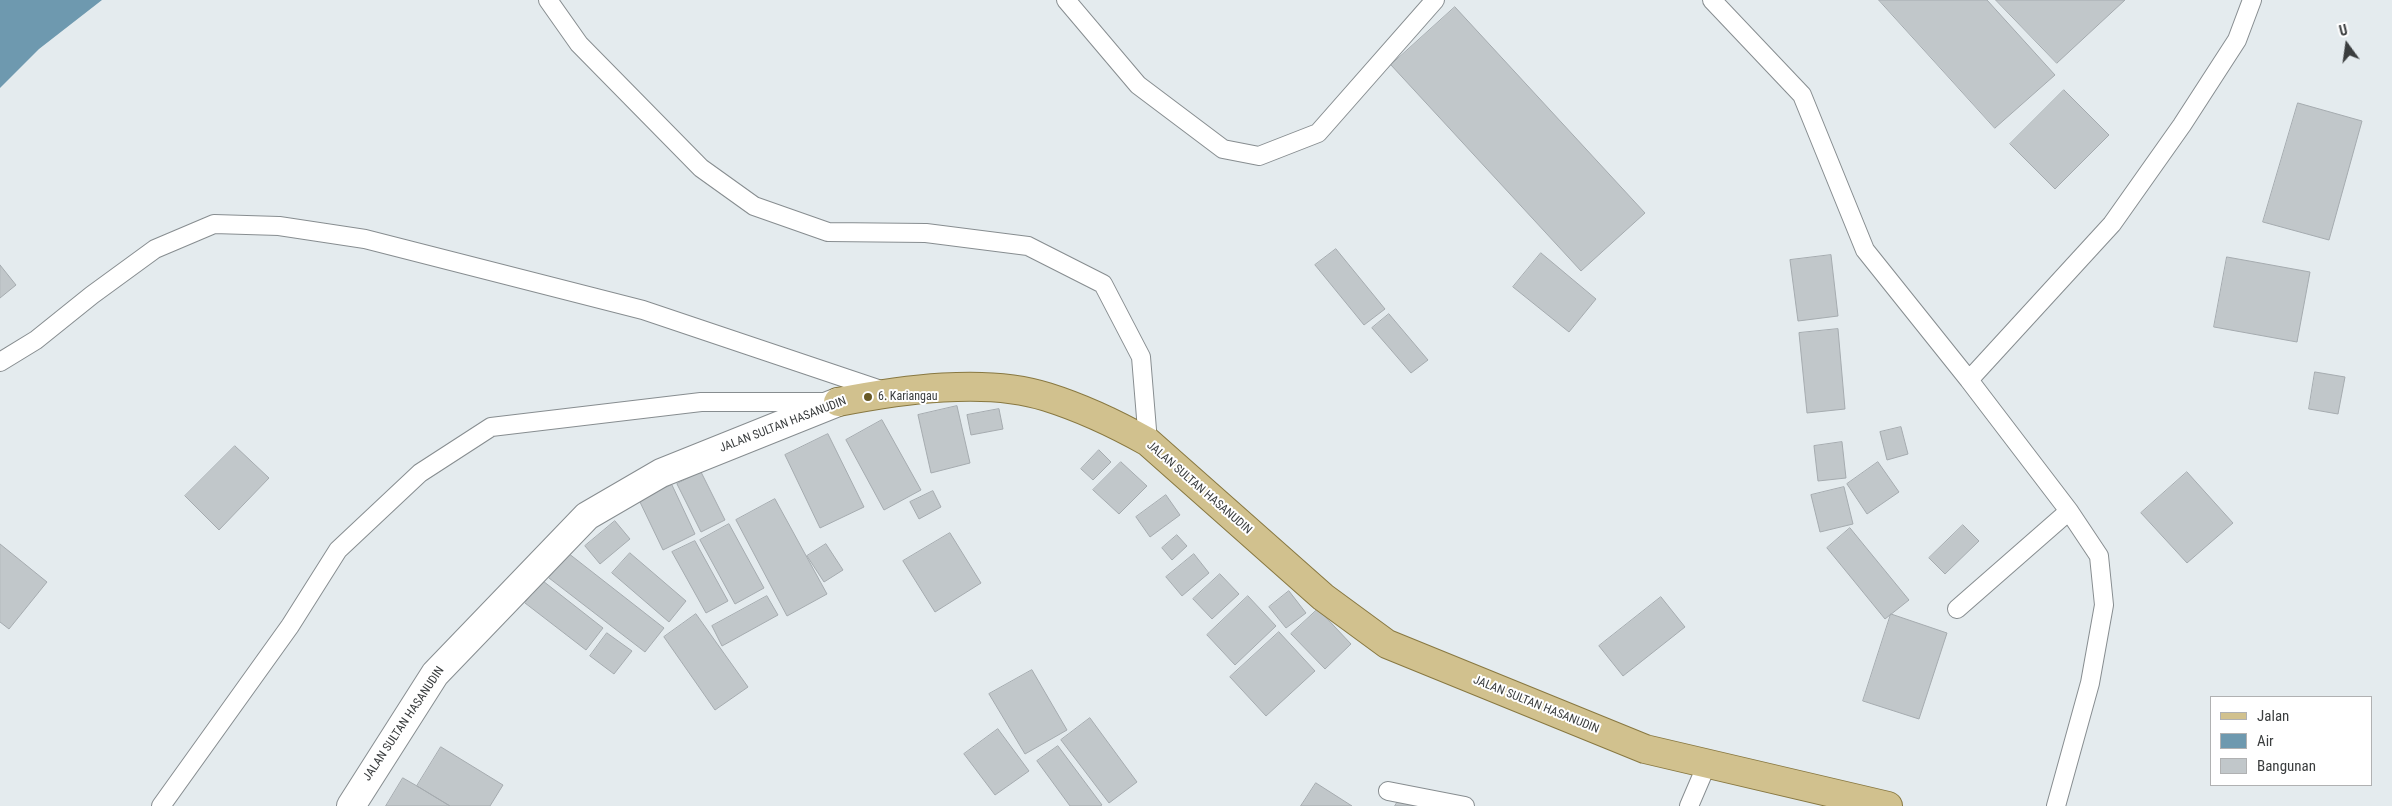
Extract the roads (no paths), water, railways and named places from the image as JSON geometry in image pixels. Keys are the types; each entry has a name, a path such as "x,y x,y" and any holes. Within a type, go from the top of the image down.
{"main road":[{"name":"JALAN SULTAN HASANUDIN","path":"838,402 888,392 988,386 1046,396 1116,424 1148,442 1323,597 1387,644 1645,749 1888,806"}],"street":[{"name":"JALAN SULTAN HASANUDIN","path":"350,806 435,674 587,516 661,473 838,402"}],"lane":[{"path":"548,0 579,44 701,168 754,206 828,232 926,233 1028,246 1103,284 1141,357 1148,442"},
{"path":"1066,0 1138,85 1223,149 1259,156 1318,133 1435,0"},
{"path":"1712,0 1802,95 1865,250 1969,380 2069,511 2099,556 2104,605 2090,683 2056,806"},
{"path":"1969,380 2112,224 2182,125 2237,40 2252,0"},
{"path":"0,362 36,340 92,295 155,249 214,224 279,226 365,239 643,310 888,392"},
{"path":"161,806 290,626 338,550 420,473 490,427 701,402 838,402"},
{"path":"1957,609 2069,511"},
{"path":"1689,806 1707,764"},
{"path":"1388,791 1465,806"}],"water":[{"path":"0,0 102,0 39,49 0,88"}],"place":[{"name":"6. Kariangau","path":"868,397"}]}
